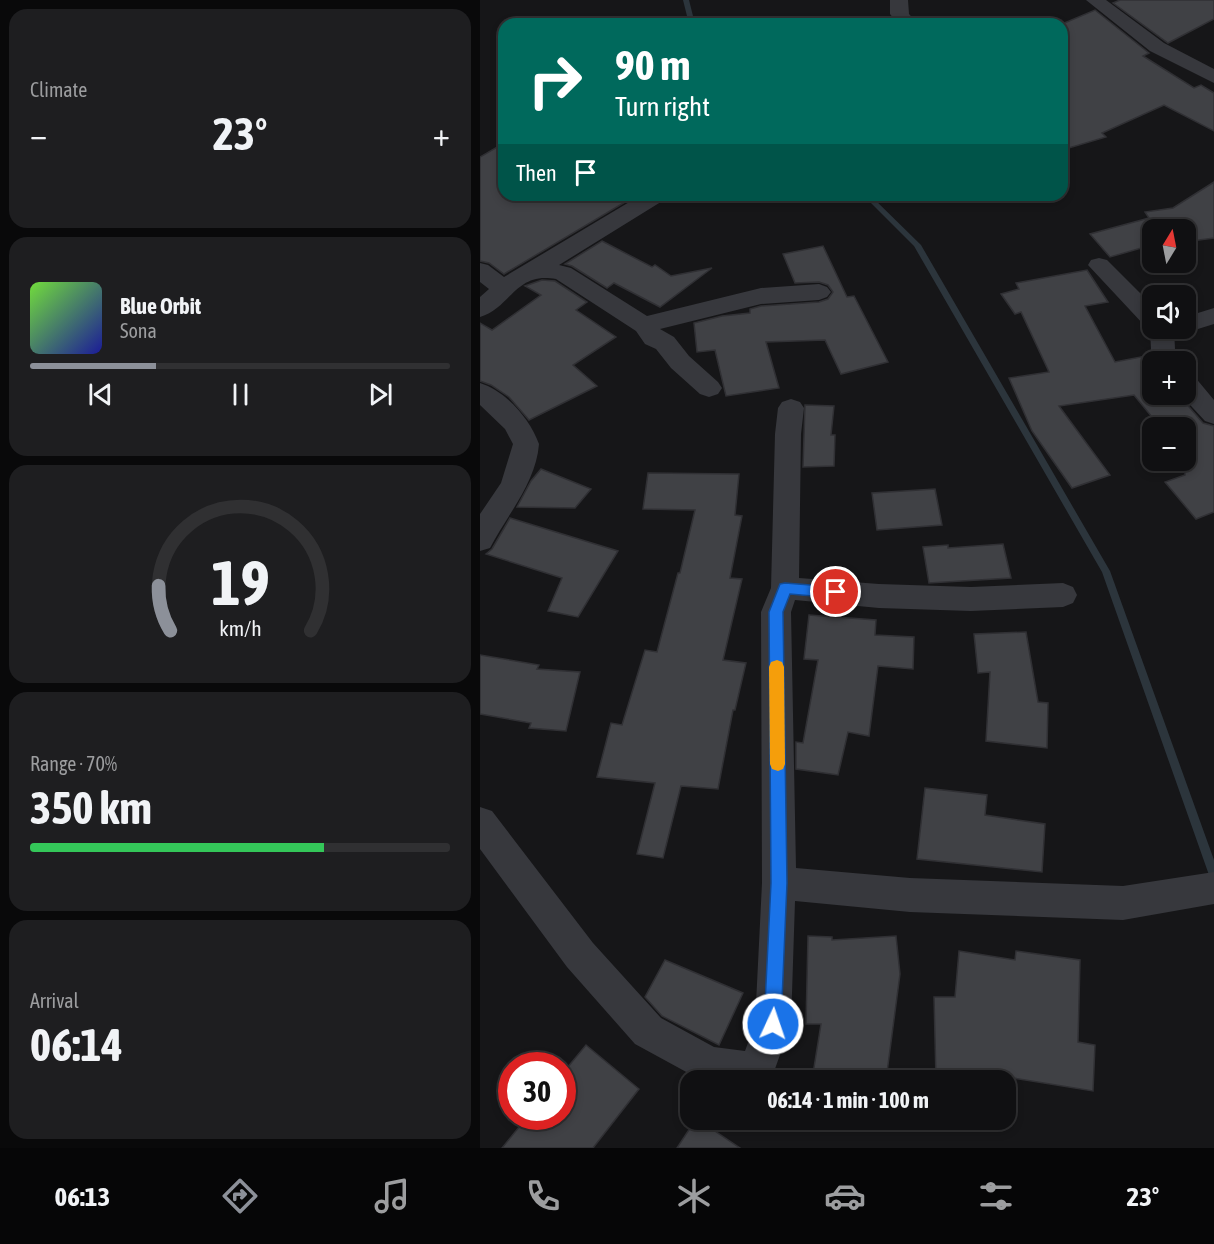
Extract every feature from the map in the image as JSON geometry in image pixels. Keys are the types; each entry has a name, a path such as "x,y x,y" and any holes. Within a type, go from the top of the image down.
{"street":[{"path":"899,0 897,11 900,18"},
{"path":"1095,0 1157,47 1214,77"},
{"path":"480,309 496,297 502,287 538,268 646,201"},
{"path":"1099,265 1142,304"},
{"path":"538,268 563,273 644,325 654,338 665,344 680,362 709,388"},
{"path":"480,270 502,287"},
{"path":"644,325 761,296 819,292"},
{"path":"1196,320 1214,316"},
{"path":"480,392 491,399 521,430 526,445 513,487 488,521 480,540"},
{"path":"1196,395 1214,415"},
{"path":"480,822 580,955 648,1031 710,1065 756,1072 773,1024 779,883 776,612 785,588 788,434 791,408"},
{"path":"785,588 879,596 971,599 1063,595"},
{"path":"779,883 910,895 1123,903 1214,888"}],"building":[{"path":"1120,0 1214,0 1214,19 1168,43 1113,3"},
{"path":"1095,10 1149,53 1143,56 1194,88 1201,85 1214,93 1214,131 1164,105 1102,133 1106,137 1068,148 1068,21"},
{"path":"498,146 498,201 627,201 504,274 489,263 480,261 480,157"},
{"path":"1214,182 1214,238 1196,240 1196,219 1145,219 1149,218 1145,212 1173,208"},
{"path":"1142,220 1142,248 1110,257 1090,234"},
{"path":"602,241 652,267 655,265 671,276 712,268 660,307 614,283 607,288 565,264"},
{"path":"823,246 847,297 854,296 888,362 841,374 825,340 766,342 779,388 726,396 715,350 697,352 694,323 722,316 750,313 750,309 761,306 819,302 828,299 833,292 828,285 819,282 795,283 783,254"},
{"path":"1087,270 1108,302 1085,306 1115,362 1142,357 1142,405 1134,395 1059,406 1110,475 1072,488 1032,431 1009,378 1049,372 1021,312 1015,314 1001,294 1019,289 1016,283"},
{"path":"542,280 555,281 587,302 576,310 616,337 573,365 597,386 529,420 509,397 491,385 480,381 480,323 492,330 541,295 525,286"},
{"path":"805,405 834,406 831,435 835,435 834,466 803,467"},
{"path":"1142,405 1187,405 1203,423 1214,426 1214,512 1196,519 1165,482 1185,475 1185,471 1196,471 1196,417 1152,417"},
{"path":"541,469 591,489 575,508 517,507 531,481"},
{"path":"648,473 739,474 735,515 742,516 730,578 742,579 723,660 746,663 735,710 733,710 718,789 681,786 663,858 637,854 655,783 597,777 611,723 622,725 645,650 657,652 695,510 643,509"},
{"path":"935,489 942,525 877,530 872,493"},
{"path":"510,518 618,551 578,617 548,611 562,578 486,554 492,549"},
{"path":"1003,544 1011,578 929,583 923,547 948,545 948,548"},
{"path":"809,615 876,620 875,635 914,637 913,669 878,666 869,736 848,732 838,775 796,769 796,742 803,743 818,660 804,659"},
{"path":"1026,632 1038,702 1048,703 1047,748 986,741 990,672 978,673 974,634"},
{"path":"480,655 539,665 537,669 580,672 566,731 529,728 531,723 480,714"},
{"path":"925,788 987,795 985,815 1045,824 1042,872 917,859"},
{"path":"808,936 832,937 832,940 896,936 900,974 887,1070 814,1070 821,1024 806,1024"},
{"path":"959,951 1015,960 1016,951 1080,960 1078,1042 1095,1045 1093,1091 1016,1079 1016,1070 936,1070 934,997 955,997"},
{"path":"665,960 743,993 719,1045 662,1016 645,997"},
{"path":"586,1045 639,1089 593,1148 502,1148 517,1130 576,1130 576,1057"},
{"path":"689,1130 713,1130 740,1148 677,1148"}],"waterway":[{"path":"686,0 690,18"},
{"path":"872,201 917,245 1106,571 1214,875"}],"slow traffic":[{"path":"777,667 778,764"}],"route":[{"path":"773,1024 779,883 776,612 785,588 836,592"}]}
